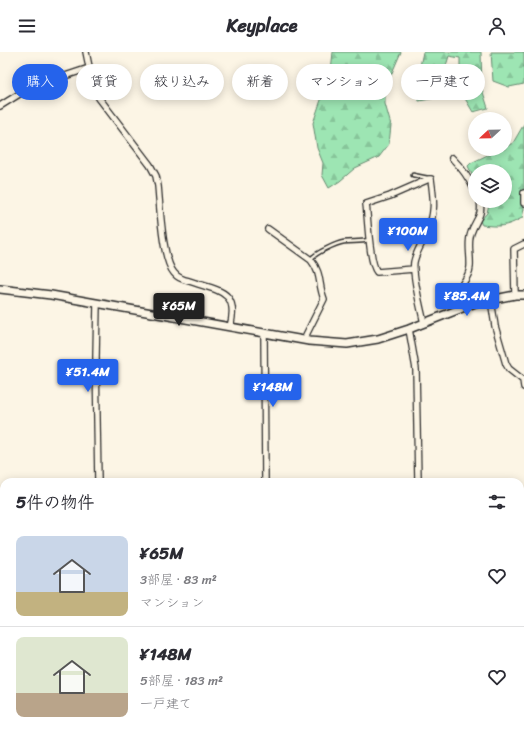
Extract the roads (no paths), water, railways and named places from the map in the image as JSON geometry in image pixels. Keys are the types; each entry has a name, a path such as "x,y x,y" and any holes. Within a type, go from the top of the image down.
{"street":[{"path":"86,52 88,64"},
{"path":"0,106 29,88 76,72"},
{"path":"100,100 150,165 156,176 165,253 170,267 181,279 220,291 229,298 233,306 233,315 230,327"},
{"path":"452,158 468,176"},
{"path":"414,269 377,272 374,269 366,204 390,196 429,179 431,180 433,193 433,217 417,252 414,269 424,323"},
{"path":"524,193 524,203"},
{"path":"458,310 456,300 457,292 470,268 468,247 471,232 478,220 481,208"},
{"path":"268,229 311,260 316,266 321,281 324,299 306,335"},
{"path":"515,295 514,249 524,244"},
{"path":"0,289 51,295 309,341 347,344 378,340 475,303 515,295 524,295"},
{"path":"491,300 495,326 506,364 509,369 523,380 524,387"},
{"path":"97,303 96,357 98,478"},
{"path":"409,329 416,369 418,478"},
{"path":"264,333 265,478"}],"lane":[{"path":"413,175 429,179"},
{"path":"311,260 313,256 344,242 361,242 370,240"}]}
